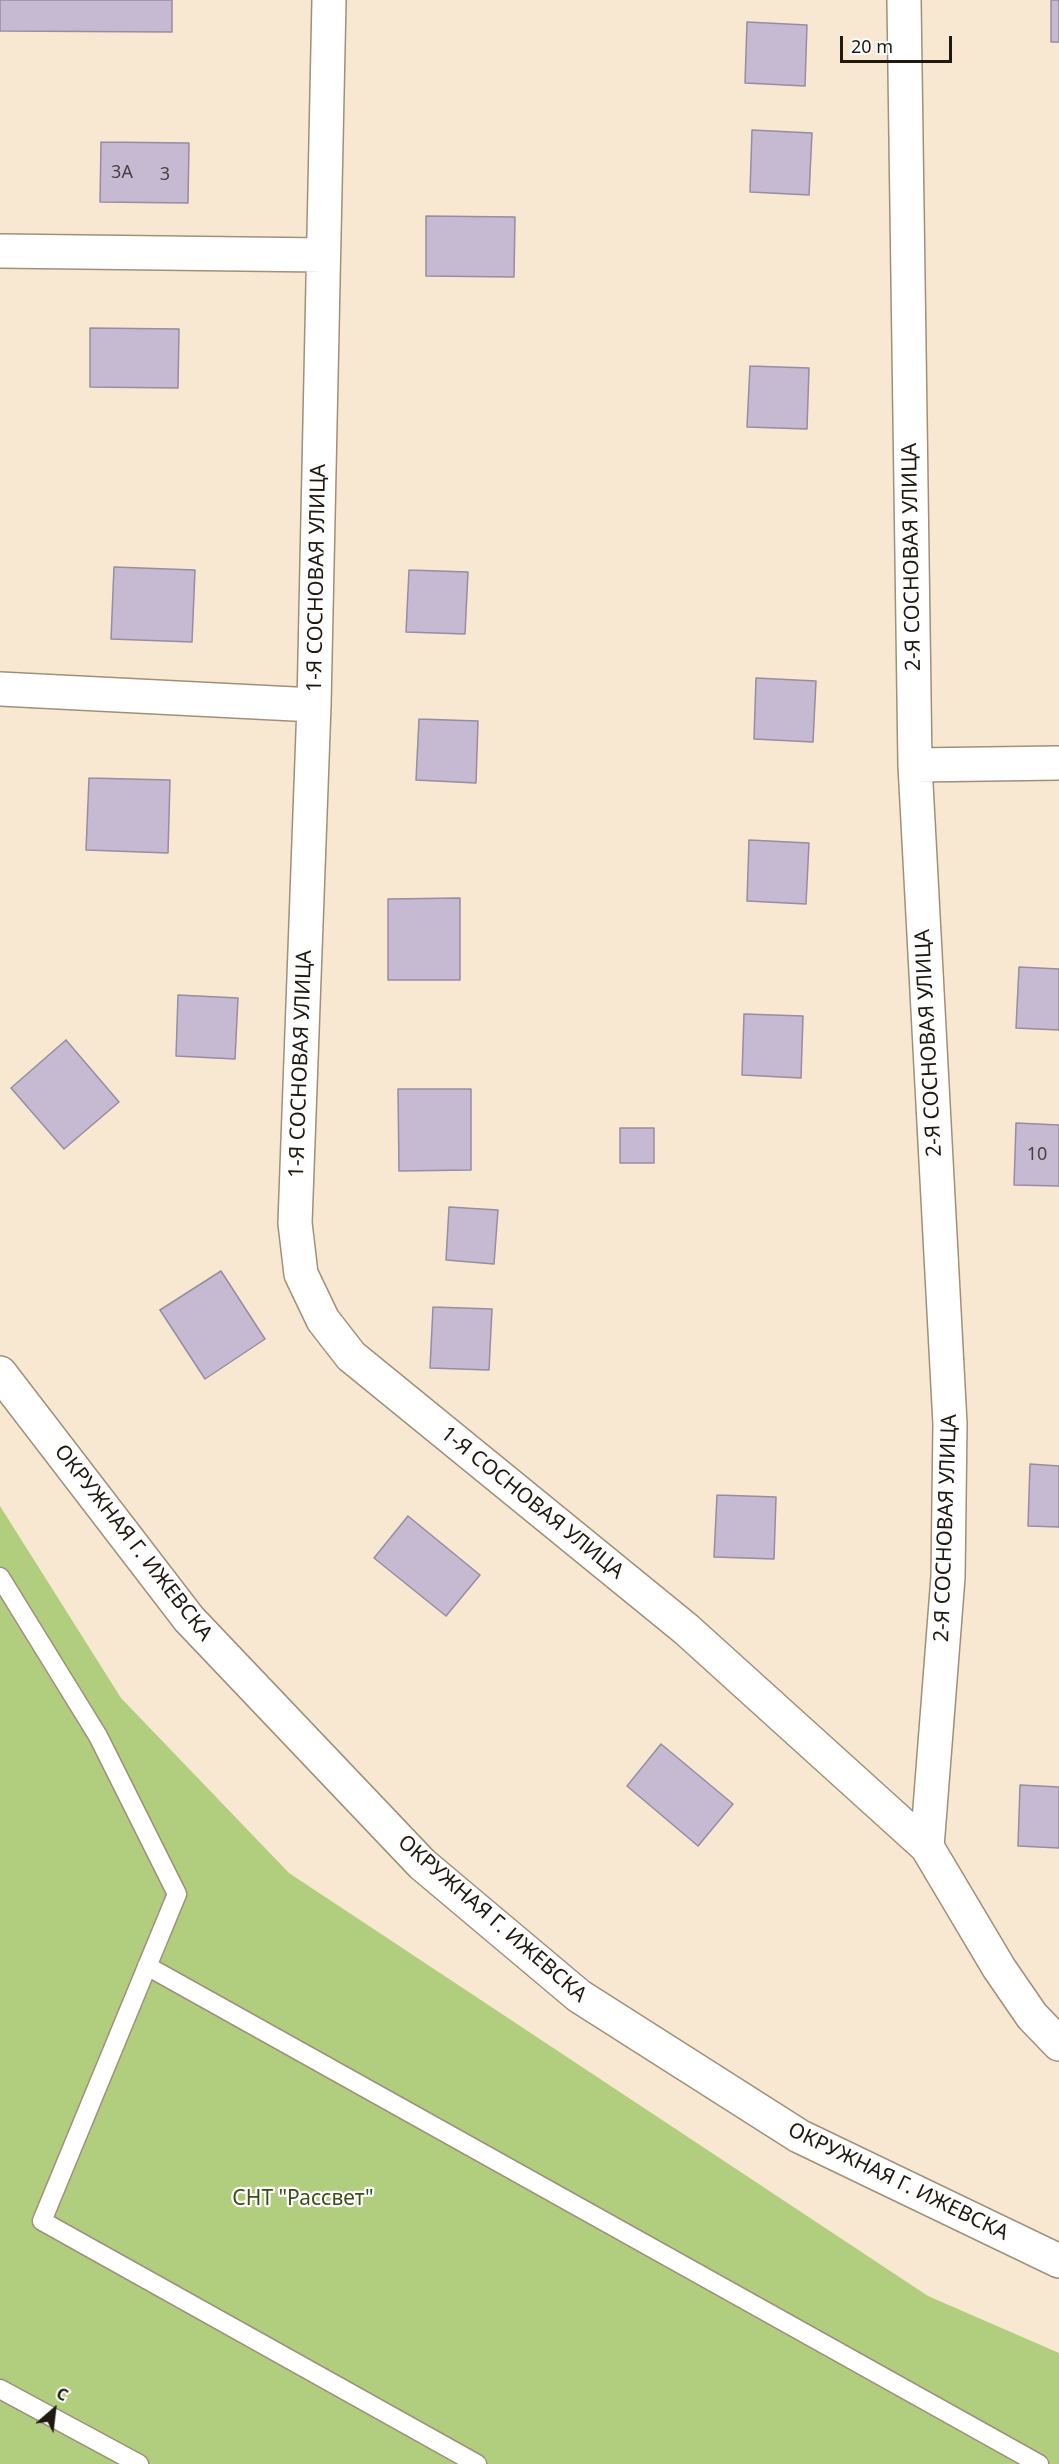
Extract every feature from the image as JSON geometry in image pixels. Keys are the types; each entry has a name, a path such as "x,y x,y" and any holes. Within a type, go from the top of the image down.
{"street":[{"name":"1-Я СОСНОВАЯ УЛИЦА","path":"329,0 314,705 295,1223 301,1274 322,1320 351,1356 686,1629 927,1847"},
{"name":"2-Я СОСНОВАЯ УЛИЦА","path":"904,0 915,765 951,1424 948,1577 927,1847"},
{"path":"0,251 323,255"},
{"path":"0,689 314,705"},
{"path":"915,765 1059,763"},
{"name":"ОКРУЖНАЯ Г. ИЖЕВСКА","path":"0,1373 189,1619 422,1864 579,1996 799,2136 1059,2261"},
{"path":"927,1847 999,1968 1032,2016 1059,2044"}],"lane":[{"path":"0,1577 98,1736 177,1894 42,2221 477,2464"},
{"path":"147,1966 1039,2464"},
{"path":"0,2389 139,2464"}],"green space":[{"name":"СНТ \"Рассвет\"","path":"0,1506 121,1698 289,1873 928,2296 1059,2353 1059,2464 0,2464"}],"building":[{"path":"0,0 172,0 172,32 0,31"},
{"path":"1051,0 1059,0 1059,42 1051,42"},
{"path":"747,22 807,25 805,86 745,83"},
{"path":"752,130 812,133 809,195 750,192"},
{"path":"101,142 189,143 188,203 100,202"},
{"path":"426,216 515,217 514,277 426,276"},
{"path":"90,328 179,329 178,388 90,387"},
{"path":"750,366 809,368 807,429 747,427"},
{"path":"114,567 195,570 192,642 111,639"},
{"path":"409,570 468,572 465,634 406,632"},
{"path":"756,678 816,681 813,742 754,739"},
{"path":"419,719 478,721 476,783 416,780"},
{"path":"89,778 170,780 168,853 86,850"},
{"path":"749,840 809,843 806,904 747,901"},
{"path":"460,898 460,980 388,980 388,899"},
{"path":"1019,967 1059,969 1059,1030 1016,1028"},
{"path":"178,995 238,998 235,1059 176,1056"},
{"path":"744,1014 803,1016 801,1078 742,1075"},
{"path":"66,1040 119,1102 64,1149 11,1088"},
{"path":"398,1089 471,1089 471,1170 399,1171"},
{"path":"1016,1123 1059,1125 1059,1186 1014,1185"},
{"path":"620,1128 654,1128 654,1163 620,1163"},
{"path":"449,1207 498,1210 494,1264 446,1260"},
{"path":"221,1271 265,1339 205,1379 160,1310"},
{"path":"433,1307 492,1309 489,1370 430,1368"},
{"path":"1030,1464 1059,1466 1059,1527 1028,1526"},
{"path":"717,1495 776,1497 774,1559 714,1557"},
{"path":"408,1516 480,1575 446,1616 374,1558"},
{"path":"661,1744 733,1804 698,1846 627,1786"},
{"path":"1020,1785 1059,1787 1059,1848 1018,1846"}]}
